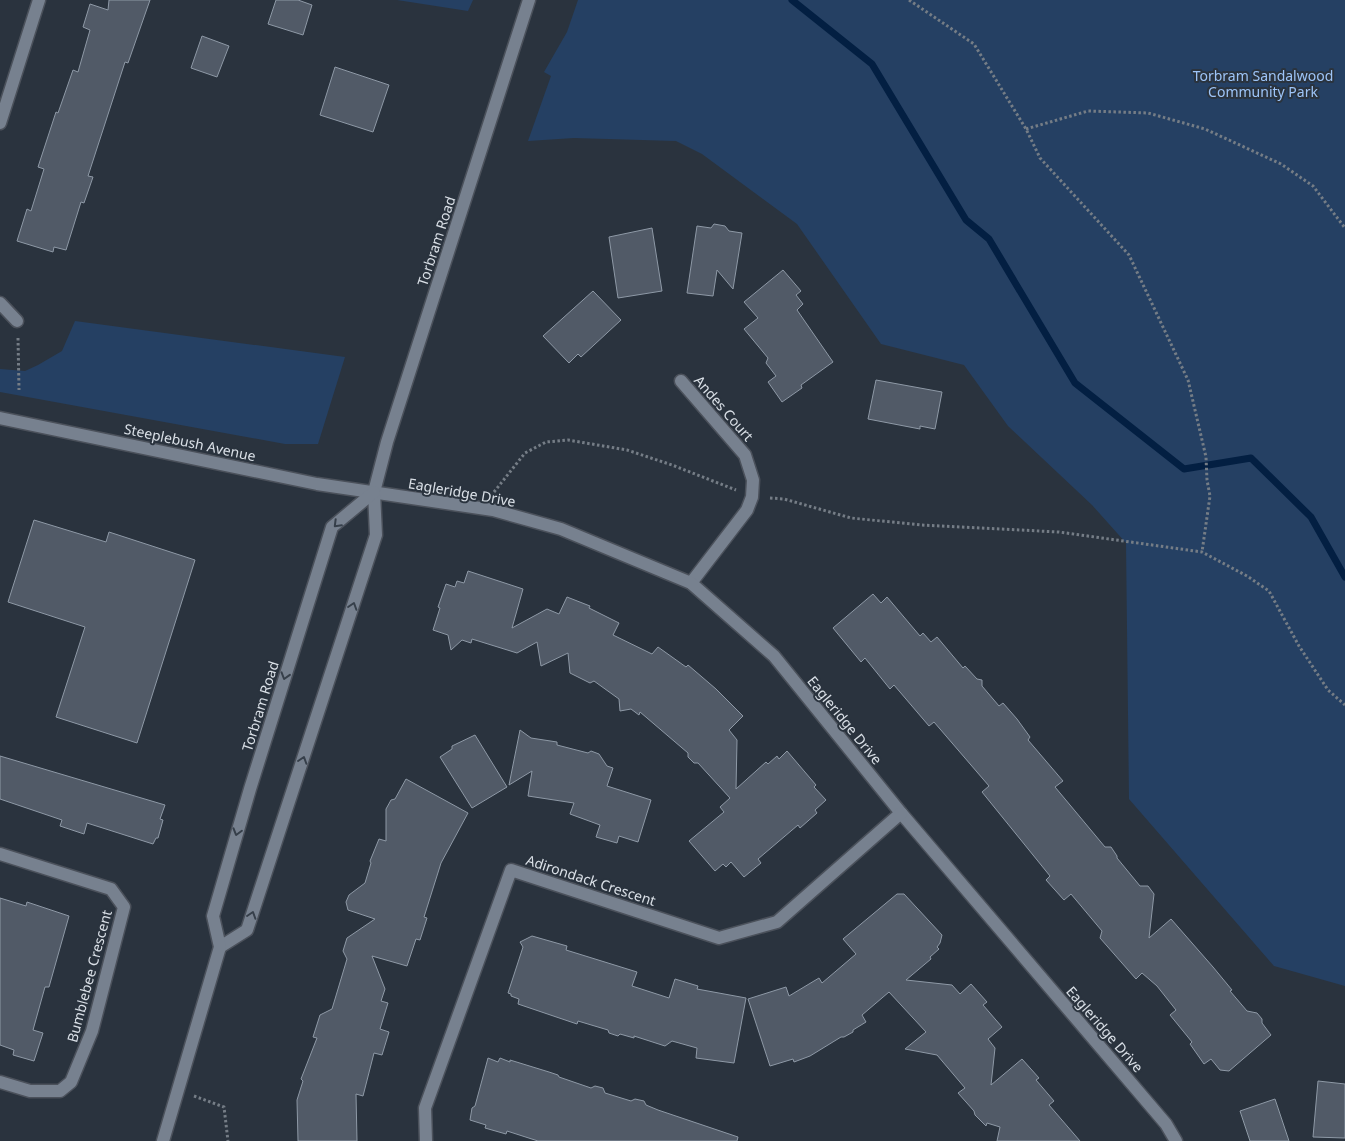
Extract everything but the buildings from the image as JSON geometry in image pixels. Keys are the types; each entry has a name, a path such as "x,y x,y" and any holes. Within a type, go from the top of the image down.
{"street":[{"path":"0,123 39,0"},
{"name":"Torbram Road","path":"220,947 248,930 376,535 374,492 387,442 529,0"},
{"path":"0,303 16,321"},
{"name":"Andes Court","path":"681,381 745,454 753,480 752,497"},
{"name":"Steeplebush Avenue","path":"0,418 317,484 374,492"},
{"name":"Torbram Road","path":"163,1141 220,947 213,916 250,789 332,527 374,492"},
{"name":"Eagleridge Drive","path":"374,492 493,510 561,528 691,582 774,656 901,813 1160,1116 1176,1141"},
{"path":"691,582 747,510 752,497"},
{"name":"Adirondack Crescent","path":"426,1141 425,1108 511,870 719,938 777,922 901,813"},
{"name":"Bumblebee Crescent","path":"0,854 111,889 124,908 92,1031 71,1082 60,1091 30,1091 0,1082"}],"path":[{"path":"909,0 974,44 1026,129 1040,158 1129,255 1188,380 1206,457 1210,496 1202,552"},
{"path":"1026,129 1088,111 1148,113 1205,129 1281,164 1313,186 1345,228"},
{"path":"16,321 19,390"},
{"path":"493,510 491,496 525,453 546,442 568,440 627,450 672,465 752,497 784,499 851,518 921,526 1059,532 1202,552 1247,576 1269,591 1299,646 1328,690 1345,705"},
{"path":"178,1090 224,1107 228,1141"}],"green space":[{"path":"397,0 473,0 468,11"},
{"name":"Torbram Sandalwood Community Park","path":"578,0 1345,0 1345,986 1274,966 1129,799 1126,543 1092,505 1008,426 964,365 881,344 797,224 702,154 676,141 574,138 528,141 551,76 544,72 567,32"},
{"path":"75,321 345,357 318,444 285,444 0,392 0,369 25,371 62,351"}],"waterway":[{"path":"792,0 872,64 966,220 989,239 1075,383 1184,469 1251,458 1311,517 1345,577"}]}
